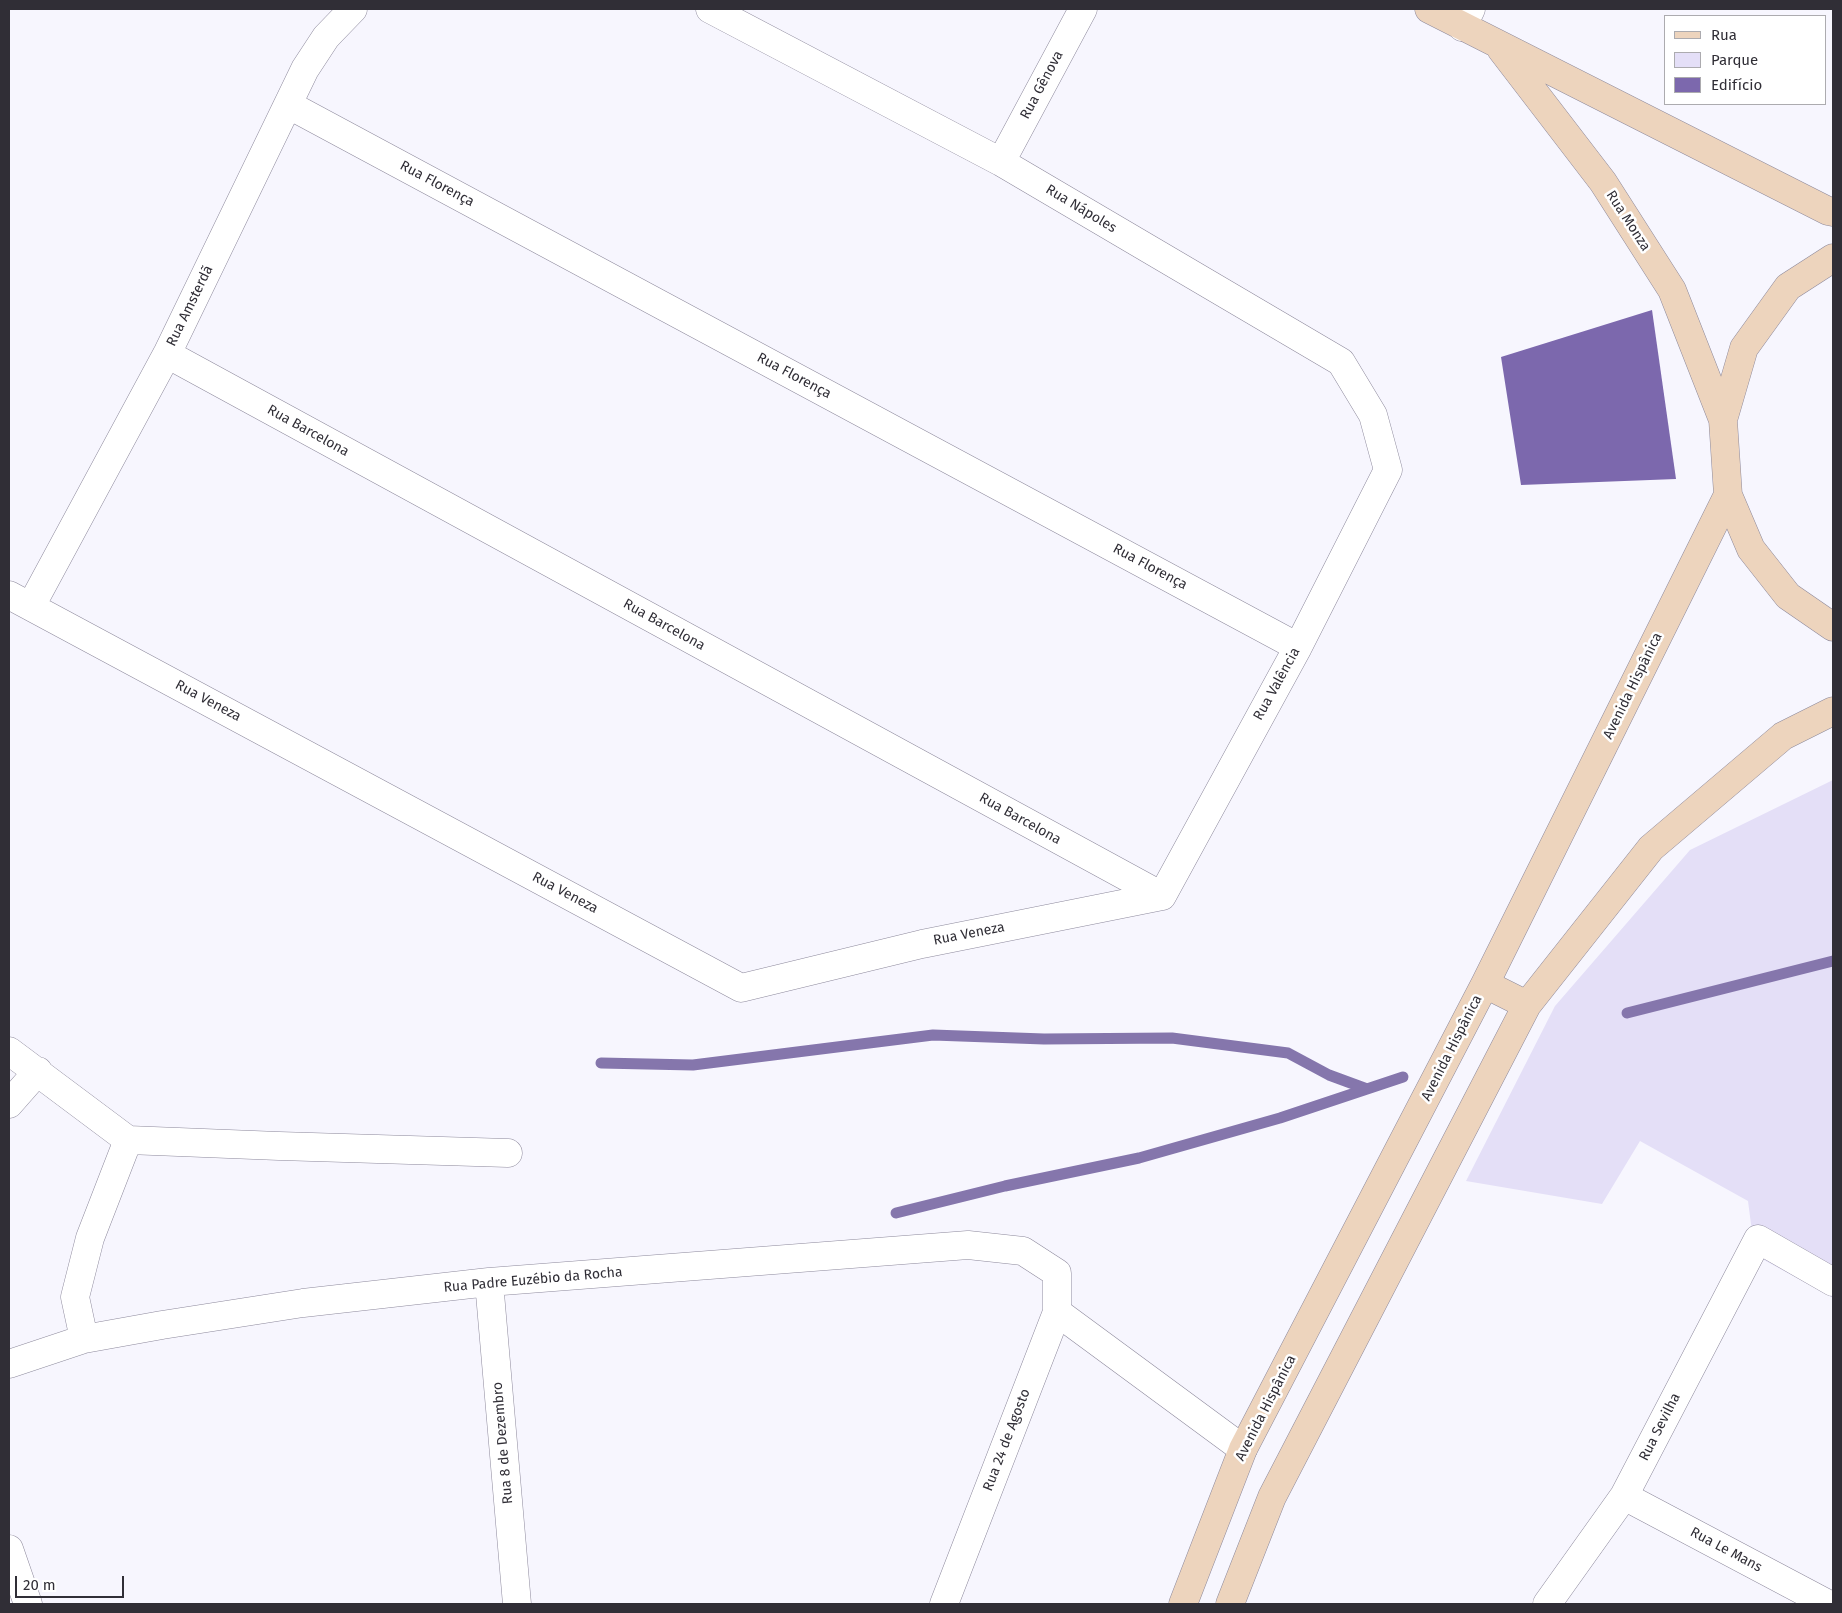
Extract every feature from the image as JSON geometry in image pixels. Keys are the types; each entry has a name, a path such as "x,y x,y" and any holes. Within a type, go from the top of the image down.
{"main road":[{"name":"Rua Monza","path":"1429,9 1467,18 1497,44 1603,182 1672,290 1723,420"},
{"name":"Rua Monza","path":"1497,44 1833,212"},
{"path":"1833,258 1788,287 1744,348 1723,420 1728,495 1751,549 1788,596 1833,627"},
{"name":"Avenida Hispânica","path":"1183,1604 1243,1449 1485,984 1728,495"},
{"path":"1230,1604 1272,1496 1527,1005 1651,848 1783,736 1833,711"},
{"path":"1485,984 1527,1005"}],"street":[{"name":"Rua Amsterdã","path":"20,600 167,354 305,69 326,37 353,9"},
{"name":"Rua Nápoles","path":"710,9 1001,162 1340,362 1373,415 1388,470"},
{"name":"Rua Gênova","path":"1001,162 1083,9"},
{"name":"Rua Florença","path":"289,105 1298,647"},
{"name":"Rua Barcelona","path":"167,354 1162,896"},
{"name":"Rua Valência","path":"1162,896 1298,647 1388,470"},
{"name":"Rua Veneza","path":"20,600 742,988 922,944 1162,896"},
{"path":"9,1051 128,1140 508,1153"},
{"path":"9,1104 38,1071"},
{"path":"84,1339 74,1297 90,1238 128,1140"},
{"name":"Rua Sevilha","path":"1547,1604 1624,1496 1758,1239 1833,1282"},
{"name":"Rua Padre Euzébio da Rocha","path":"9,1364 84,1339 162,1325 303,1303 488,1282 968,1246 1023,1251 1057,1273"},
{"name":"Rua 24 de Agosto","path":"944,1604 1057,1312 1057,1273"},
{"name":"Rua 8 de Dezembro","path":"488,1282 517,1604"},
{"path":"1057,1312 1243,1449"},
{"name":"Rua Le Mans","path":"1624,1496 1828,1604"},
{"path":"9,1549 28,1604"}],"green space":[{"path":"1833,780 1833,1298 1755,1255 1748,1201 1640,1141 1602,1204 1466,1181 1555,1006 1690,850"}],"building":[{"path":"1652,310 1676,479 1521,485 1501,357"}],"waterway":[{"path":"1627,1013 1833,961"},
{"path":"601,1063 693,1065 933,1035 1044,1039 1172,1038 1288,1053 1329,1075 1367,1089"},
{"path":"896,1213 1005,1186 1139,1158 1280,1118 1403,1077"}]}
